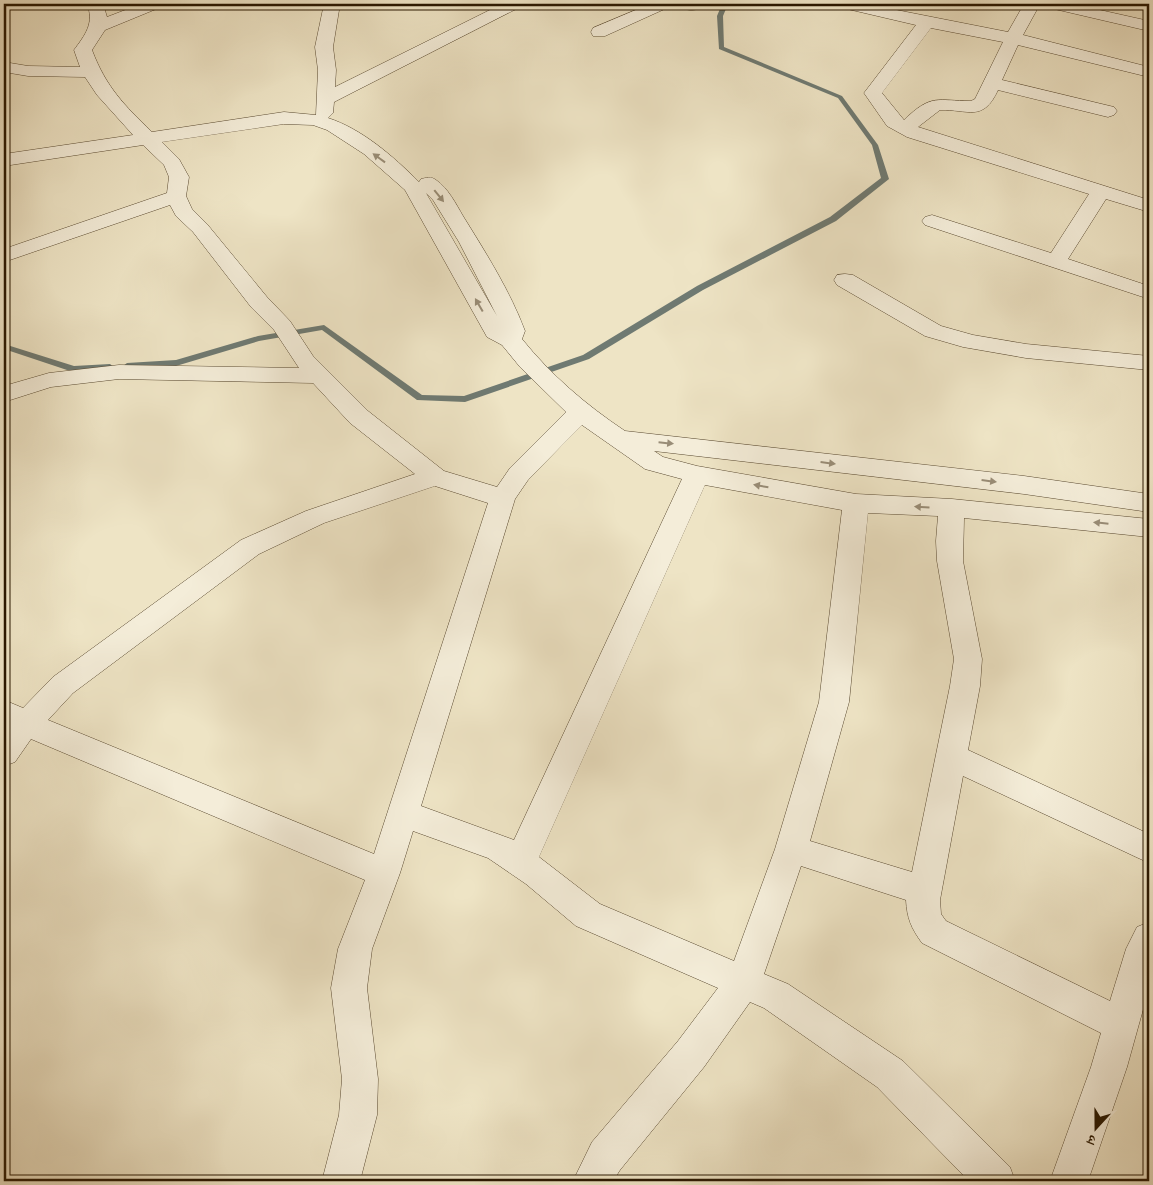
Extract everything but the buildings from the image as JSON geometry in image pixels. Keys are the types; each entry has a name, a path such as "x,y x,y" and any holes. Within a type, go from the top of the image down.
{"street":[{"path":"95,4 100,11 99,26 82,50 91,72 103,91 172,163 179,177 176,196 183,212 200,228 259,302 282,326 312,368 359,417 435,477 502,498"},
{"path":"99,26 155,4"},
{"path":"332,4 324,47 328,70 324,111 341,131 379,157 413,187 495,332 510,340 528,362 580,412 654,463 697,475 856,503 952,508 1149,528"},
{"path":"4,160 143,134 285,111 324,111 514,4"},
{"path":"598,32 663,4"},
{"path":"844,4 1013,38 1149,72"},
{"path":"906,128 931,106 939,104 970,107 978,106 983,102 991,82 1032,4"},
{"path":"1052,4 1149,26"},
{"path":"927,22 873,93 894,122 914,133 1149,206"},
{"path":"4,67 28,71 91,72"},
{"path":"991,82 1108,110"},
{"path":"4,153 143,134"},
{"path":"1056,262 1100,191"},
{"path":"4,256 176,196"},
{"path":"932,221 1149,293"},
{"path":"846,280 933,331 971,342 1026,351 1149,363"},
{"path":"4,394 49,380 119,372 312,368"},
{"path":"341,1181 358,1114 360,1079 349,988 355,949 384,873 502,498 519,474 580,412"},
{"path":"618,439 1024,485 1149,503"},
{"path":"520,862 697,475"},
{"path":"4,753 15,718 63,685 250,547 315,517 435,477"},
{"path":"592,1181 606,1156 691,1054 744,982 791,849 834,702 856,503"},
{"path":"952,508 949,541 950,561 968,659 923,900 924,919 934,932 1121,1025"},
{"path":"15,718 384,873"},
{"path":"951,756 1149,848"},
{"path":"402,813 500,848 538,874 588,915 776,996 890,1074 996,1181"},
{"path":"791,849 925,891"},
{"path":"1069,1181 1109,1067 1142,949 1149,938"}],"waterway":[{"path":"127,366 176,363 258,339 324,327 420,398 465,399 586,357 700,288 833,219 885,179 875,145 840,97 721,48 720,16 725,4"},
{"path":"4,346 73,369 110,367"}]}
